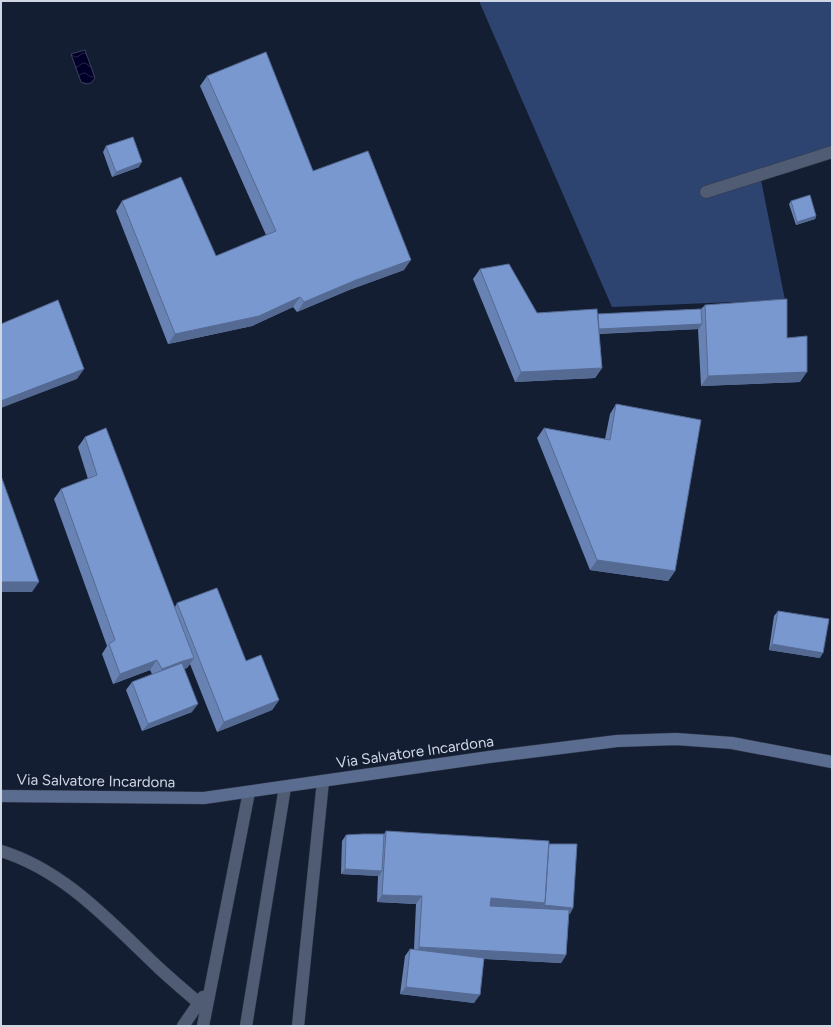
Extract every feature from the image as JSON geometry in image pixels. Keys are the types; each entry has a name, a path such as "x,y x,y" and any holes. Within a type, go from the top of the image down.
{"street":[{"path":"706,192 832,152"},
{"name":"Via Salvatore Incardona","path":"1,796 204,798 489,757 617,741 676,739 732,743 832,762"},
{"path":"298,1026 323,781"},
{"path":"246,1026 285,787"},
{"path":"203,1026 249,792"},
{"path":"1,851 33,864 65,882 112,922 160,969 199,1003"},
{"path":"183,1026 210,988"}],"shaded area":[{"path":"479,1 832,1 832,152 760,175 785,300 612,307"}],"water":[{"path":"85,50 95,78 91,83 86,84 81,82 71,54"}],"building":[{"path":"266,52 313,171 368,151 411,260 356,280 304,302 300,297 259,316 175,334 122,201 181,177 216,256 276,231 207,76"},
{"path":"133,137 142,162 116,172 106,146"},
{"path":"810,195 816,216 797,222 791,201"},
{"path":"509,264 537,313 597,309 602,368 521,372 480,269"},
{"path":"787,299 787,338 807,336 807,372 708,376 705,305"},
{"path":"58,300 84,369 1,401 1,324"},
{"path":"701,309 702,324 599,329 598,314"},
{"path":"616,404 701,420 675,571 597,560 544,428 610,440"},
{"path":"106,428 194,658 162,669 157,660 120,674 109,644 115,640 61,489 97,475 85,437"},
{"path":"1,476 39,582 1,582"},
{"path":"217,588 246,661 261,655 279,700 224,722 177,603"},
{"path":"778,611 829,619 823,653 772,644"},
{"path":"182,663 198,704 148,724 132,682"},
{"path":"386,831 549,841 545,903 491,898 490,906 569,910 566,955 419,947 422,896 382,895"},
{"path":"384,834 382,871 345,869 346,835"},
{"path":"549,844 577,844 573,908 544,905"},
{"path":"410,949 484,958 480,995 406,987"}]}
